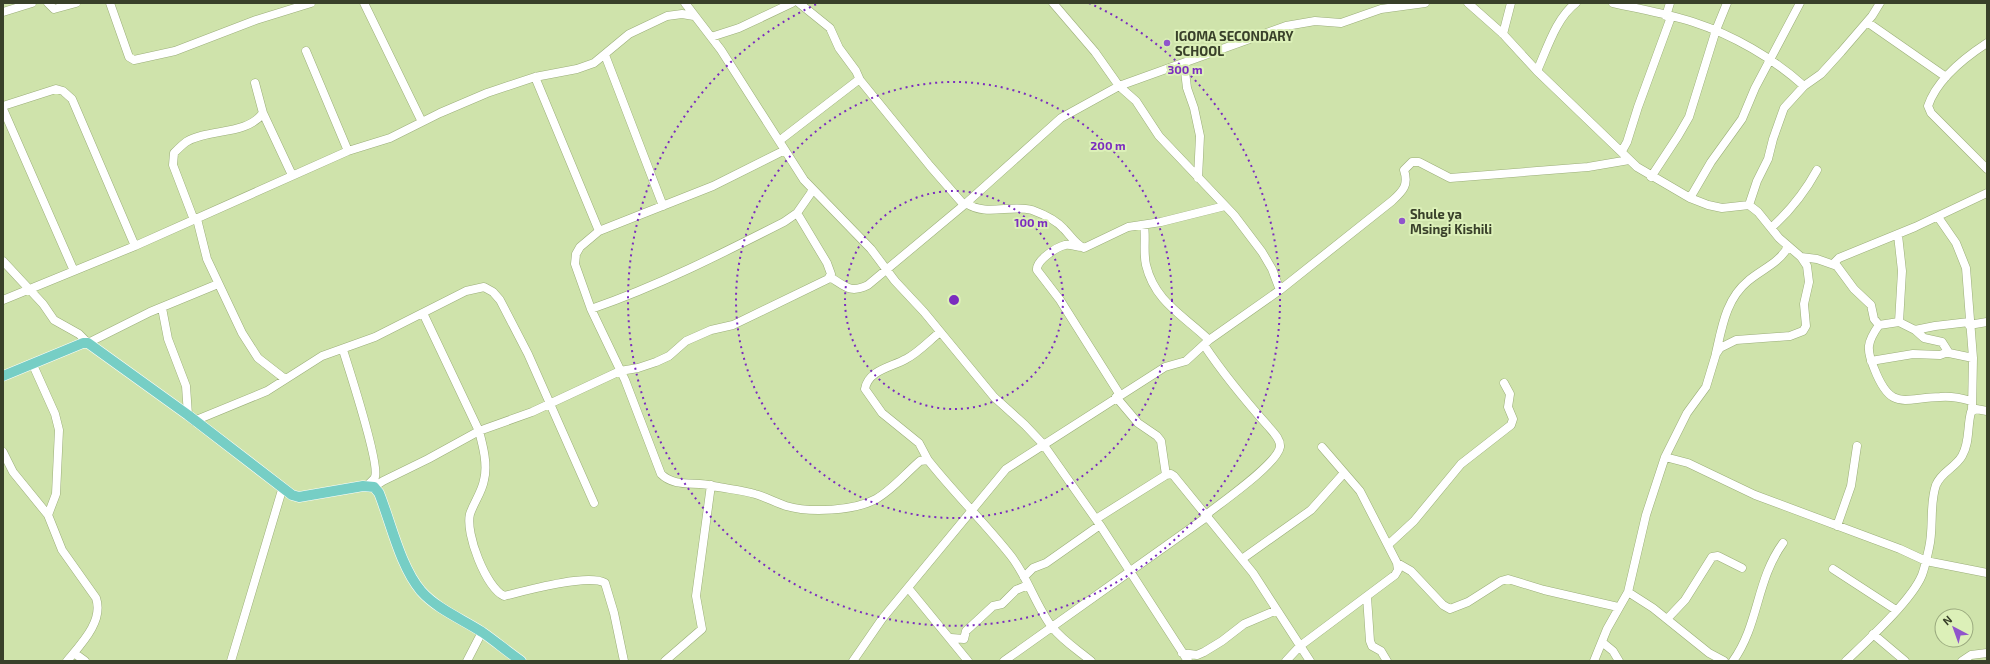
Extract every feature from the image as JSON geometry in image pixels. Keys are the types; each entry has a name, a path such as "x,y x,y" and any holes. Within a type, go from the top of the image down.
{"main road":[{"path":"3,376 83,343 88,343 191,418 282,490 292,495 299,496 370,487 379,493 394,536 411,574 421,591 429,599 482,632 521,661"}],"street":[{"path":"3,12 32,3"},
{"path":"48,3 54,9 76,3"},
{"path":"110,3 129,57 134,60 175,51 256,20 311,3"},
{"path":"364,3 422,122"},
{"path":"685,3 711,37 804,180 871,249 895,281 994,397 1025,425 1043,444 1098,522 1188,661"},
{"path":"799,3 830,28 839,48 856,71 860,80 930,166 965,204 974,209 984,211 1024,208 1039,213 1063,227 1082,247"},
{"path":"1053,3 1095,52 1119,86 1136,101 1159,136 1226,206 1262,252 1272,269 1280,290"},
{"path":"830,277 847,288 858,290 868,285 965,204 1060,118 1119,86 1286,26 1315,21 1341,23 1381,9 1425,3"},
{"path":"1468,3 1503,34 1537,71 1622,151 1629,160 1651,177 1690,198 1716,208 1733,208 1749,205"},
{"path":"1503,34 1511,3"},
{"path":"1537,71 1558,26 1569,9 1576,3"},
{"path":"1613,3 1669,16 1716,30 1771,60 1804,86"},
{"path":"1622,151 1627,142 1669,16 1670,3"},
{"path":"1651,177 1689,117 1716,30 1727,3"},
{"path":"1690,198 1710,162 1742,119 1755,88 1800,3"},
{"path":"1749,205 1757,181 1768,159 1773,139 1784,108 1804,86 1821,74 1867,22 1880,3"},
{"path":"711,37 739,28 788,4"},
{"path":"3,300 196,220 292,175 348,152 390,138 487,93 535,77 577,69 594,63 605,56 629,34 642,27 674,14 694,16"},
{"path":"1867,22 1946,77"},
{"path":"1987,44 1975,52 1946,77 1929,103 1929,110 1987,169"},
{"path":"306,51 348,152"},
{"path":"605,56 663,206"},
{"path":"1184,63 1187,88 1194,108 1200,136 1198,178"},
{"path":"535,77 557,134 599,231"},
{"path":"779,141 860,80"},
{"path":"255,83 263,113 292,175"},
{"path":"74,271 3,107 56,89 67,94 72,99 135,246"},
{"path":"263,113 254,121 238,128 186,142 174,153 173,165 196,220 202,243 218,284 250,348 265,365 275,370 285,379"},
{"path":"785,150 713,186 599,231 580,247 576,254 575,264 591,309 620,372 661,474 666,479 673,482 711,485 754,494 784,506 803,510 832,510 864,504 876,499 920,461 928,460"},
{"path":"853,661 882,619 909,589 983,494 1006,468 1165,367 1186,361 1206,342 1280,290 1400,194 1407,179 1404,170 1412,162 1419,162 1450,178 1492,173 1588,167 1629,160"},
{"path":"1771,228 1797,202 1809,186 1817,170"},
{"path":"591,309 628,296 671,278 784,222 797,213 813,190"},
{"path":"1833,264 1839,258 1898,235 1987,193"},
{"path":"1716,354 1720,348 1736,340 1790,336 1803,331 1806,326 1804,304 1809,282 1807,266 1802,257 1788,247 1764,218 1749,205"},
{"path":"1166,475 1161,441 1158,436 1138,423 1118,396 1060,300 1037,270 1038,264 1064,245 1082,247 1095,244 1119,230 1226,206"},
{"path":"797,213 827,263 831,274 830,277"},
{"path":"1846,661 1896,610 1917,584 1922,574 1932,536 1932,496 1936,483 1944,472 1961,458 1966,447 1972,410 1973,358 1969,324 1967,279 1962,256 1956,243 1938,217"},
{"path":"1004,661 1207,515 1259,474 1274,457 1280,447 1279,441 1272,430 1225,376 1206,342 1164,302 1157,293 1152,284 1146,264 1144,225"},
{"path":"1898,235 1902,271 1899,322"},
{"path":"1594,661 1618,607 1628,592 1646,514 1665,457 1687,413 1706,387 1726,312 1731,300 1748,280 1779,260 1788,247"},
{"path":"1802,257 1817,259 1833,264 1839,268 1854,289 1870,305 1874,319 1879,325"},
{"path":"3,261 43,304 54,320 79,334 88,343 162,308 218,284"},
{"path":"370,487 428,459 479,431 532,412 620,372 656,362 669,356 686,341 711,330 733,325 830,277"},
{"path":"162,308 168,339 186,386 191,418 268,391 322,356 343,350 375,337 466,291 484,287 493,292 500,300 528,354 594,503"},
{"path":"423,313 479,431 484,448 485,479 470,515 469,524 475,548 493,586 498,593 504,596 571,582 598,580 605,582 614,613 624,661"},
{"path":"1879,325 1899,322 1915,330 1924,338 1942,342 1948,352"},
{"path":"1915,330 1935,326 1987,322"},
{"path":"1879,325 1869,342 1868,351 1884,389 1896,400 1913,401 1940,397 1971,401"},
{"path":"940,332 906,359 877,372 868,382 865,389 882,413 920,444 928,460 941,477 964,499 971,510 1011,557 1052,627 1066,642 1091,661"},
{"path":"343,350 376,470 370,487"},
{"path":"1871,360 1913,354 1940,356 1948,352 1973,358"},
{"path":"33,364 55,414 58,430 56,494 48,515"},
{"path":"1388,545 1414,521 1460,464 1511,425 1513,419 1508,407 1510,394 1504,383"},
{"path":"1972,410 1987,411"},
{"path":"1286,661 1300,646 1367,597 1395,575 1398,570 1397,563 1360,491 1322,446"},
{"path":"1837,526 1851,486 1857,446"},
{"path":"3,452 13,472 48,515 62,550 96,598 99,606 98,617 81,645 67,661"},
{"path":"1665,457 1688,463 1754,495 1926,561 1987,573"},
{"path":"1242,559 1286,530 1311,510 1344,473"},
{"path":"1024,577 1033,568 1046,563 1098,522 1166,475 1171,474 1207,515 1254,573 1310,661"},
{"path":"665,661 702,629 696,596 711,485"},
{"path":"231,661 282,490"},
{"path":"964,499 983,494"},
{"path":"1732,661 1752,622 1767,568 1783,543"},
{"path":"1667,619 1685,600 1712,557 1718,556 1742,568"},
{"path":"1397,563 1411,571 1443,605 1450,609 1468,602 1501,580 1508,578 1544,590 1618,607"},
{"path":"1833,569 1896,610"},
{"path":"951,638 964,639 966,631 992,606 1002,604 1016,590 1028,585"},
{"path":"909,589 951,638 968,661"},
{"path":"1628,592 1667,619 1709,653 1724,661"},
{"path":"1367,597 1370,641 1372,646 1381,651 1387,661"},
{"path":"1182,653 1197,655 1204,652 1244,624 1277,610"},
{"path":"467,661 482,632"},
{"path":"1873,634 1905,661"},
{"path":"1602,642 1613,651 1619,661"},
{"path":"1962,661 1971,655 1987,652"},
{"path":"74,653 86,661"}],"place":[{"name":"IGOMA SECONDARY SCHOOL","path":"1167,43"},
{"name":"Shule ya Msingi Kishili","path":"1402,221"}]}
